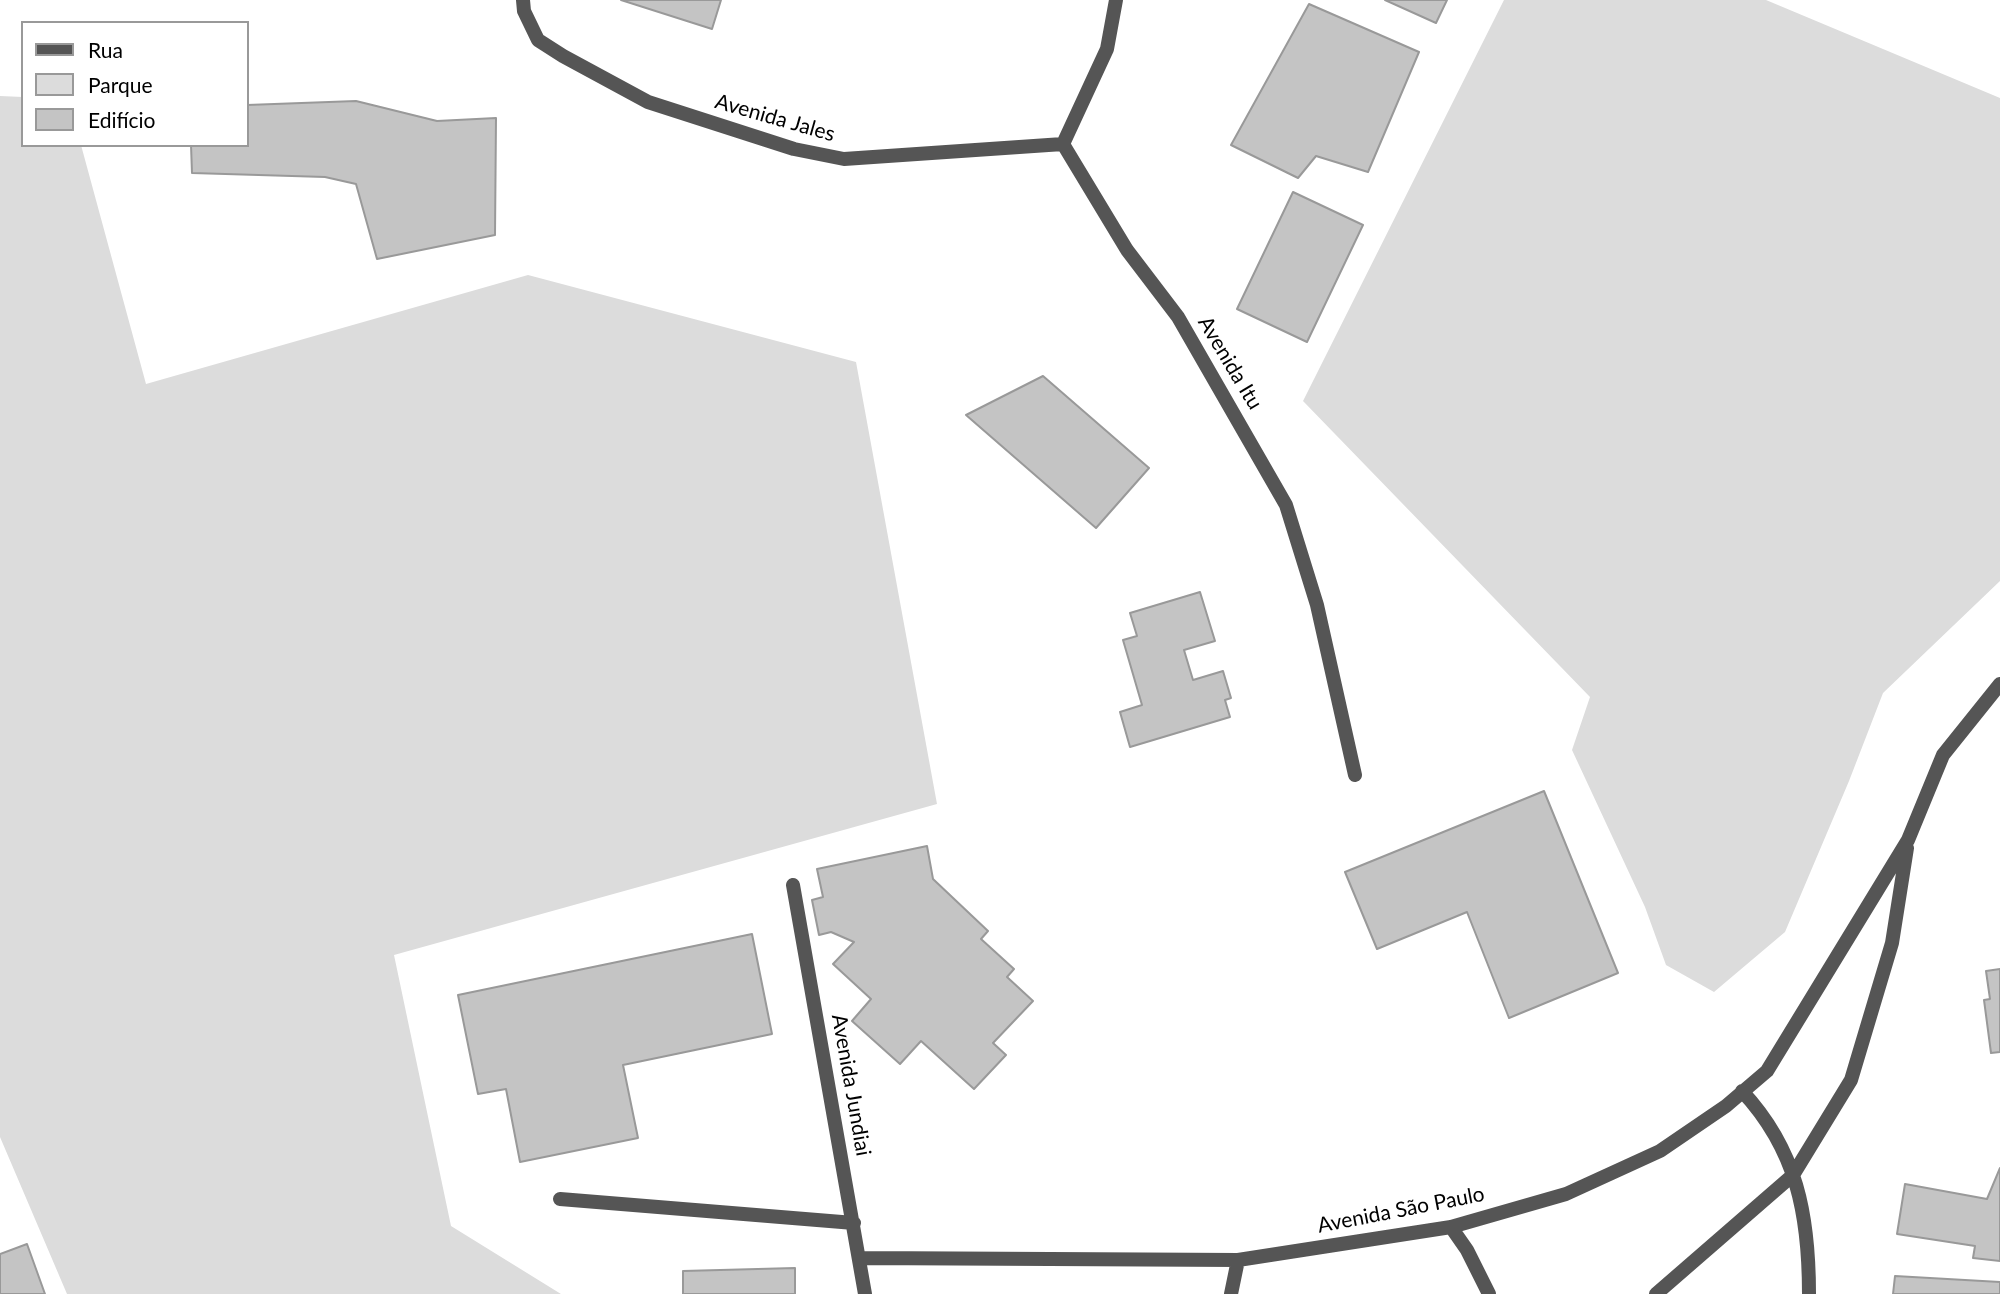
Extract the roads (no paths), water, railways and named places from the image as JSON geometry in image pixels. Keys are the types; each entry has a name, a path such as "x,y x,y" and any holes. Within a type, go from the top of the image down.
{"street":[{"name":"Avenida Jales","path":"523,0 527,19 538,40 562,56 648,102 794,149 844,159 1063,144"},
{"path":"1063,144 1107,49 1116,0"},
{"name":"Avenida Itu","path":"1063,144 1127,250 1178,317 1286,505 1317,605 1355,775"},
{"name":"Avenida São Paulo","path":"861,1258 1238,1260 1451,1227 1566,1194 1660,1150 1726,1106 1767,1071 1908,840 1943,755 2000,684"},
{"name":"Avenida São Paulo","path":"1656,1294 1793,1175 1851,1080 1892,943 1908,840"},
{"name":"Avenida Jundiai","path":"793,885 861,1258 865,1294"},
{"path":"1742,1091 1763,1113 1780,1140 1793,1175 1805,1214 1809,1294"},
{"path":"560,1199 854,1223"},
{"path":"1451,1227 1467,1250 1489,1294"},
{"path":"1231,1294 1238,1260"}]}
